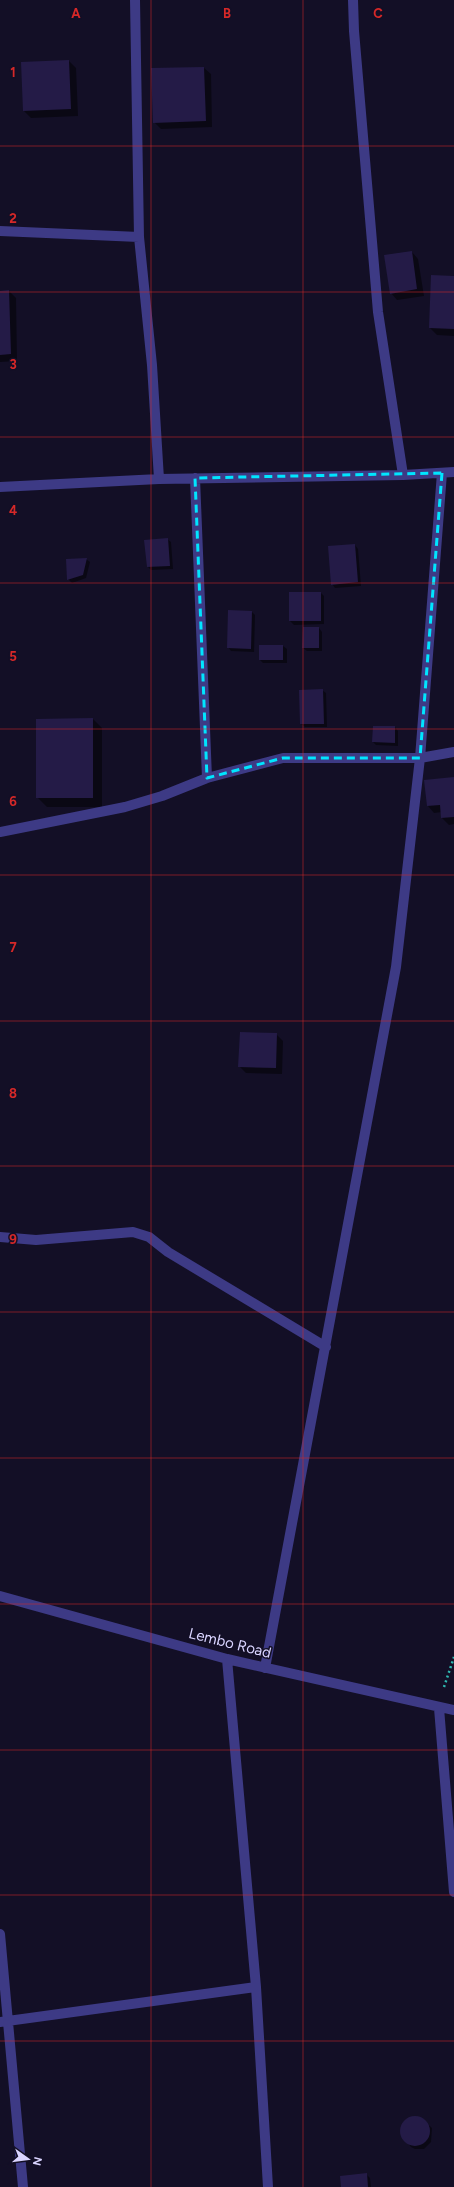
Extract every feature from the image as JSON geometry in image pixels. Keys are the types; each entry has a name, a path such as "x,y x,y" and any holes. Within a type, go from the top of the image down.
{"street":[{"path":"135,0 139,237 152,365 159,479"},
{"path":"353,0 354,31 378,312 403,475"},
{"path":"0,231 139,237"},
{"path":"0,487 159,479 403,475 454,472"},
{"path":"265,1668 396,967 420,758 442,473"},
{"path":"195,478 207,778"},
{"path":"0,832 125,807 162,796 207,778 283,758 420,758 454,752"},
{"path":"0,1237 36,1240 133,1232 149,1237 181,1259 326,1347"},
{"name":"Lembo Road","path":"0,1596 227,1659 439,1708 454,1710"},
{"path":"227,1659 256,1987 268,2187"},
{"path":"439,1708 454,1892"},
{"path":"0,1934 4,2021 23,2187"},
{"path":"4,2021 256,1987"}],"path":[{"path":"439,1708 454,1657"}],"highlighted area":[{"path":"442,473 420,758 283,758 207,778 195,478"}],"building":[{"path":"69,60 71,109 23,111 21,62"},
{"path":"204,67 206,121 153,123 151,68"},
{"path":"412,251 417,289 390,294 384,255"},
{"path":"431,275 454,276 454,329 429,328"},
{"path":"9,290 11,354 0,355 0,291"},
{"path":"168,538 170,566 147,567 144,540"},
{"path":"355,544 358,582 331,585 328,546"},
{"path":"87,558 83,575 67,580 66,559"},
{"path":"289,592 321,592 321,621 289,621"},
{"path":"228,610 252,611 251,649 227,648"},
{"path":"303,627 319,627 319,648 302,648"},
{"path":"259,645 283,645 283,660 259,660"},
{"path":"323,689 324,724 300,724 299,690"},
{"path":"93,718 93,798 36,798 36,719"},
{"path":"373,726 395,726 395,743 372,742"},
{"path":"454,777 454,817 441,818 440,805 427,806 424,780"},
{"path":"240,1032 277,1033 276,1068 238,1067"},
{"path":"415,2116 426,2120 430,2131 426,2142 415,2146 404,2142 400,2131 404,2120"},
{"path":"367,2173 368,2187 341,2187 340,2176"}]}
